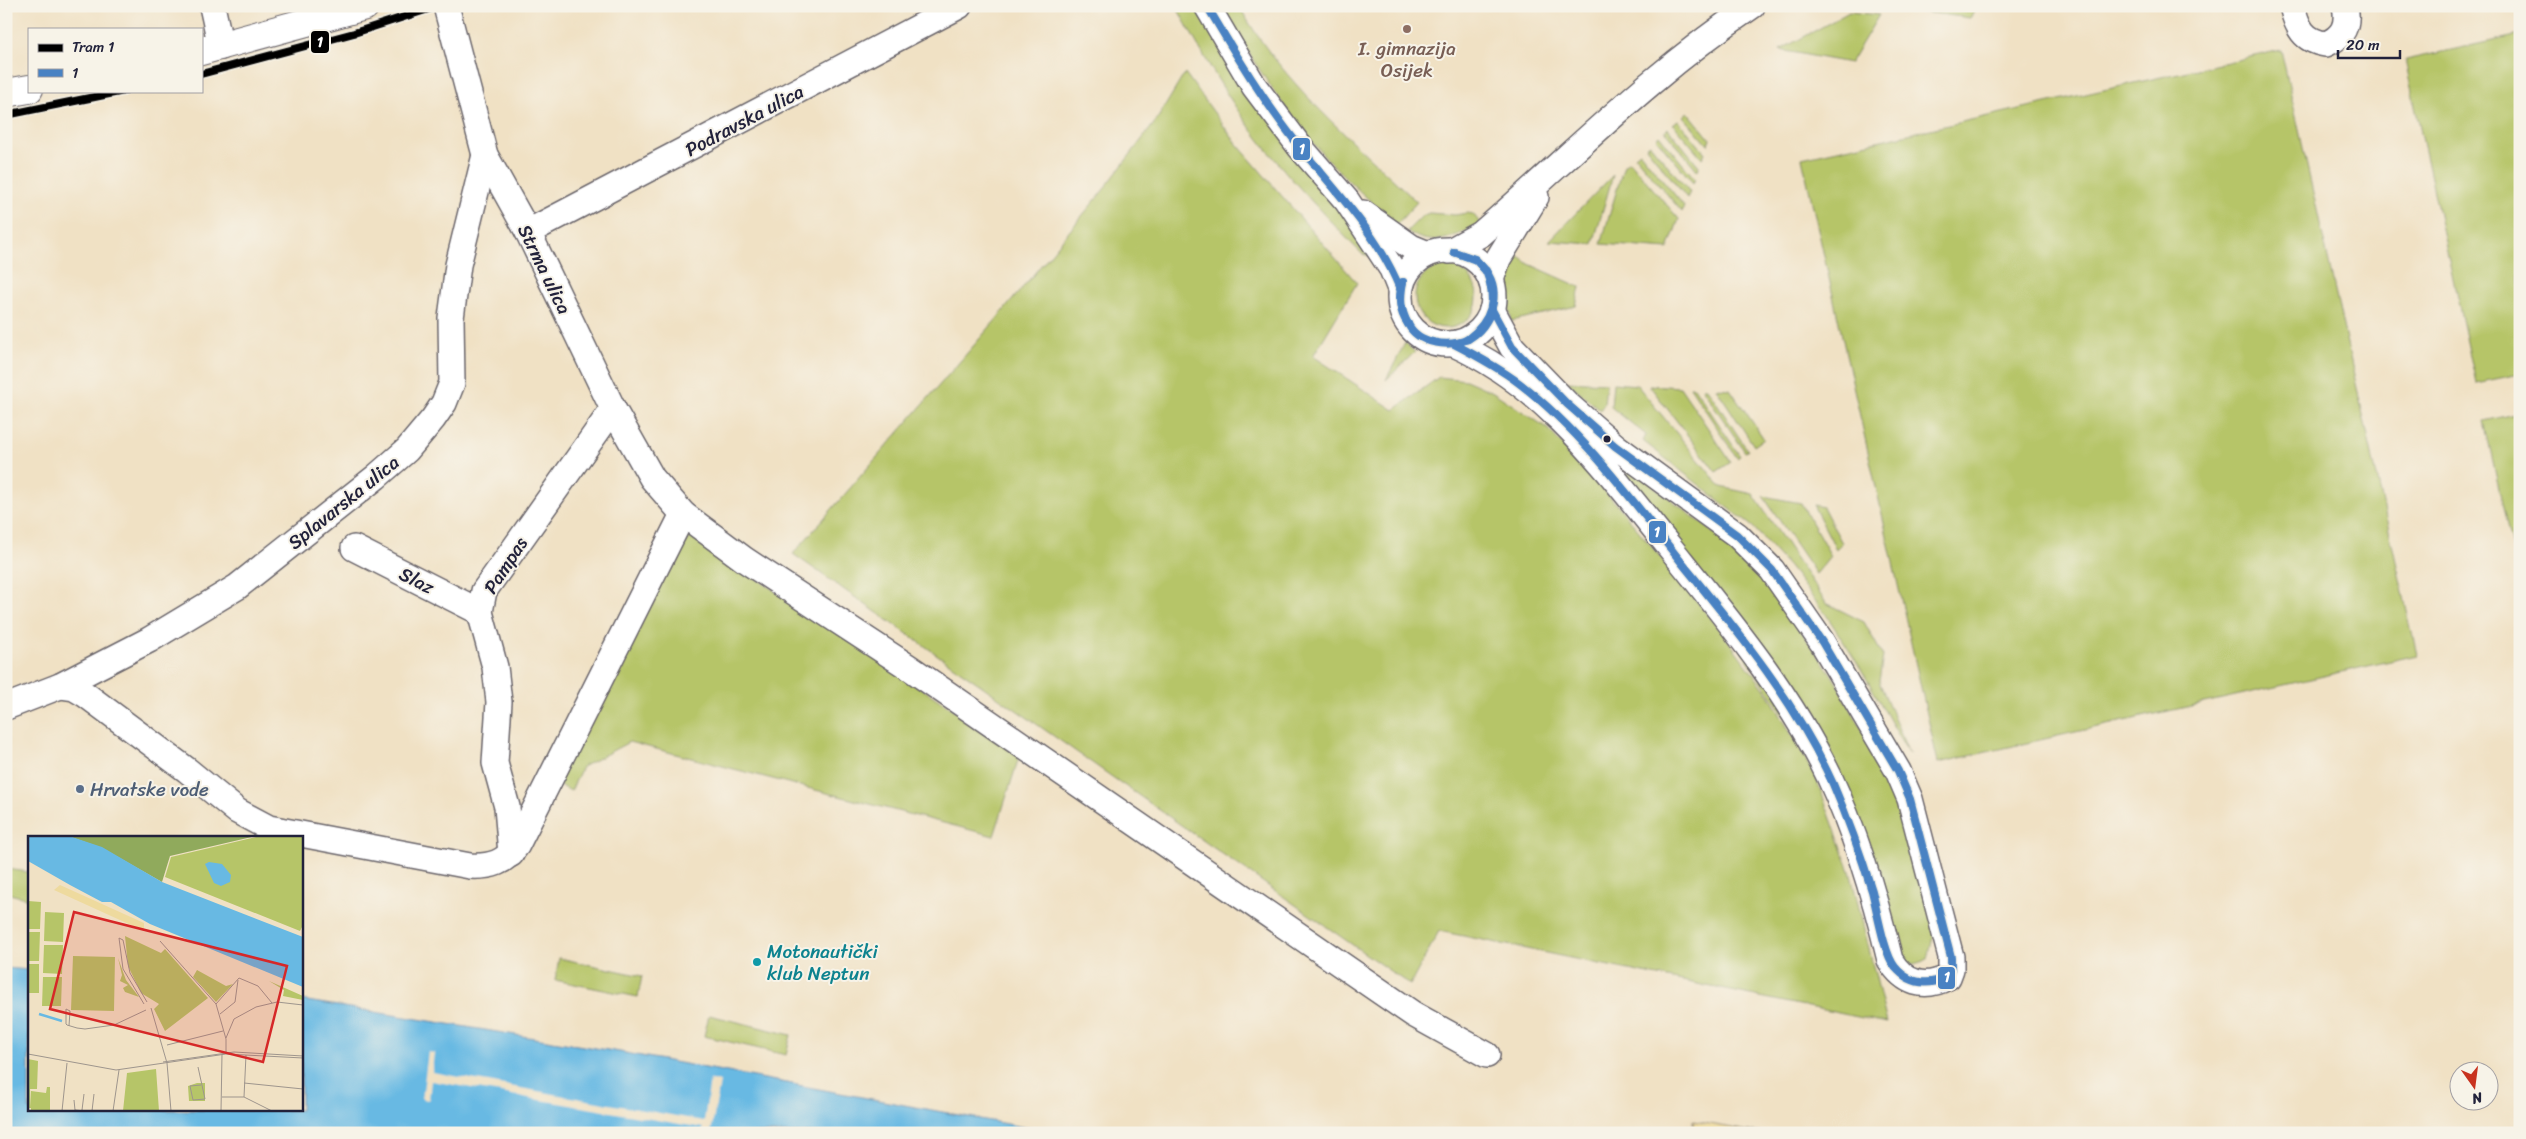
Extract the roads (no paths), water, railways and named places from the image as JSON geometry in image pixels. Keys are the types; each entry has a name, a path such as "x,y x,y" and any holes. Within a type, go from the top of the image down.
{"main road":[{"path":"211,49 365,6"},
{"path":"6,93 28,89"}],"street":[{"path":"211,49 212,6"},
{"name":"Strma ulica","path":"446,6 485,155 528,232 613,409 652,478 683,514 745,560 910,668 1397,1003 1487,1055"},
{"name":"Podravska ulica","path":"528,232 959,6"},
{"path":"1207,6 1254,86 1300,147 1347,200 1392,269 1400,289"},
{"path":"1492,310 1512,346 1567,404 1615,446 1737,535 1772,570 1822,642 1864,710 1910,799 1936,892 1951,958 1951,969 1948,977 1939,982 1925,984 1908,980 1897,972 1890,960 1869,877 1854,835 1829,776 1805,730 1765,668 1727,617 1583,442 1525,387 1499,367 1454,344 1434,343 1421,337 1410,328 1403,315 1400,302 1400,289 1405,275 1415,262 1481,234 1639,91 1704,38 1752,6"},
{"path":"2292,6 2296,24 2307,38 2326,44 2336,40 2345,28 2345,6"},
{"name":"Splavarska ulica","path":"6,707 60,686 149,640 237,587 376,477 407,450 444,403 452,383 451,318 458,265 485,155"},
{"path":"1491,280 1498,259 1554,169"},
{"path":"1347,200 1395,237 1439,252 1472,257 1483,267 1491,280 1494,295 1492,310 1486,324 1476,335 1454,344"},
{"name":"Pampas","path":"511,854 507,807 498,776 495,749 499,702 495,667 480,612 484,591 613,409"},
{"path":"60,686 74,688 86,695 186,770 236,811 269,828 470,866 484,867 497,864 511,854 545,791 683,514"},
{"name":"Slaz","path":"354,548 480,612"},
{"path":"498,776 506,786 515,792 525,794 545,791"}],"water":[{"path":"6,968 28,970 28,1112 302,1112 302,1000 620,1052 1055,1133 6,1133"}],"tram line":[{"name":"1","path":"202,74 354,33 438,6"},
{"name":"1","path":"6,115 119,92"}],"place":[{"name":"I. gimnazija Osijek","path":"1407,29"},
{"name":"Hrvatske vode","path":"80,789"},
{"name":"Motonautički klub Neptun","path":"757,962"}]}
